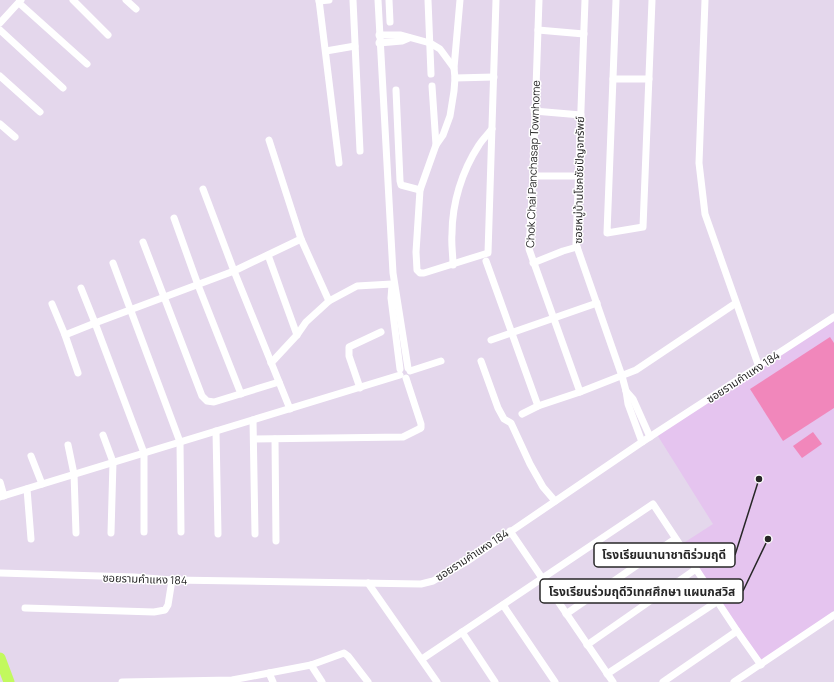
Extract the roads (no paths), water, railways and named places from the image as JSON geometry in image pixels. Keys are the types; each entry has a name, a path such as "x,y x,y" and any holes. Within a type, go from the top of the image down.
{"street":[{"path":"73,0 108,35"},
{"path":"126,0 136,9"},
{"path":"329,0 319,0 339,163"},
{"path":"354,0 360,151"},
{"path":"254,439 403,437 421,428 405,372 393,273 378,0"},
{"path":"389,0 390,22"},
{"path":"428,0 431,74"},
{"path":"460,0 454,68 454,91 450,116 443,135 436,145 420,190 416,252 417,270 420,273 453,265 488,253 496,0"},
{"name":"Chok Chai Panchasap Townhome","path":"539,0 529,249 580,392"},
{"name":"ซอยหมู่บ้านโชคชัยปัญจทรัพย์","path":"585,0 576,244 622,376 626,391 626,398 642,442"},
{"path":"616,0 607,233 643,227 652,0"},
{"path":"705,0 699,163 705,214 759,367"},
{"path":"0,23 20,2 87,64"},
{"path":"0,30 63,88"},
{"path":"538,30 584,34"},
{"path":"379,39 402,35 409,38 430,42 440,49 454,68"},
{"path":"326,51 356,46"},
{"path":"0,76 40,112"},
{"path":"455,78 494,77"},
{"path":"613,79 649,80"},
{"path":"432,86 436,145"},
{"path":"396,90 400,181 401,185 405,187 420,190"},
{"path":"534,111 581,115"},
{"path":"0,124 15,137"},
{"path":"453,265 452,233 455,205 460,185 466,169 479,145 492,128"},
{"path":"269,140 301,239 328,301"},
{"path":"533,176 578,176"},
{"path":"203,189 234,271 290,409"},
{"path":"174,218 198,285 241,394"},
{"path":"65,335 95,322 234,271 301,239"},
{"path":"143,242 165,296 202,396 207,401 214,402 279,382"},
{"path":"533,263 577,247"},
{"path":"268,255 297,335"},
{"path":"486,261 538,406"},
{"path":"113,263 180,442 181,532"},
{"path":"393,273 391,298 399,328"},
{"path":"271,363 297,335 306,322 328,301 357,286 392,284"},
{"path":"81,288 144,453 144,532"},
{"path":"491,340 512,334 596,303"},
{"path":"52,304 65,335 78,373"},
{"path":"522,414 538,406 580,392 636,370 736,304"},
{"name":"ซอยรามคำแหง 184","path":"0,573 134,577 172,580 368,584 420,584 433,581 466,562 642,442 834,318"},
{"path":"360,388 349,356 349,347 381,332"},
{"path":"0,482 2,497 360,388 441,361"},
{"path":"481,361 498,408 504,419 511,423 533,470 543,487 555,501"},
{"name":"ซอยหมู่บ้านโชคชัยปัญจทรัพย์","path":"626,391 633,399 650,437"},
{"path":"253,420 255,534"},
{"path":"216,432 218,534"},
{"path":"103,435 113,462 111,533"},
{"path":"275,439 276,542"},
{"path":"68,445 74,474 76,533"},
{"path":"31,456 42,484"},
{"path":"27,489 31,539"},
{"path":"422,660 653,504 675,539 761,665"},
{"path":"510,531 613,682"},
{"path":"566,614 675,539"},
{"path":"587,645 696,569"},
{"path":"25,608 154,612 164,610 168,605 172,580"},
{"path":"368,584 437,682"},
{"path":"607,674 718,602"},
{"path":"503,605 554,682"},
{"path":"734,682 834,615"},
{"path":"663,682 737,631"},
{"path":"462,632 495,682"},
{"path":"122,682 233,681 311,665 344,653 368,682"},
{"path":"311,665 322,682"},
{"path":"269,673 274,682"}],"waterway":[{"path":"0,658 9,682"}],"place":[{"name":"โรงเรียนนานาชาติร่วมฤดี","path":"759,479"},
{"name":"โรงเรียนร่วมฤดีวิเทศศึกษา แผนกสวิส","path":"768,539"}]}
